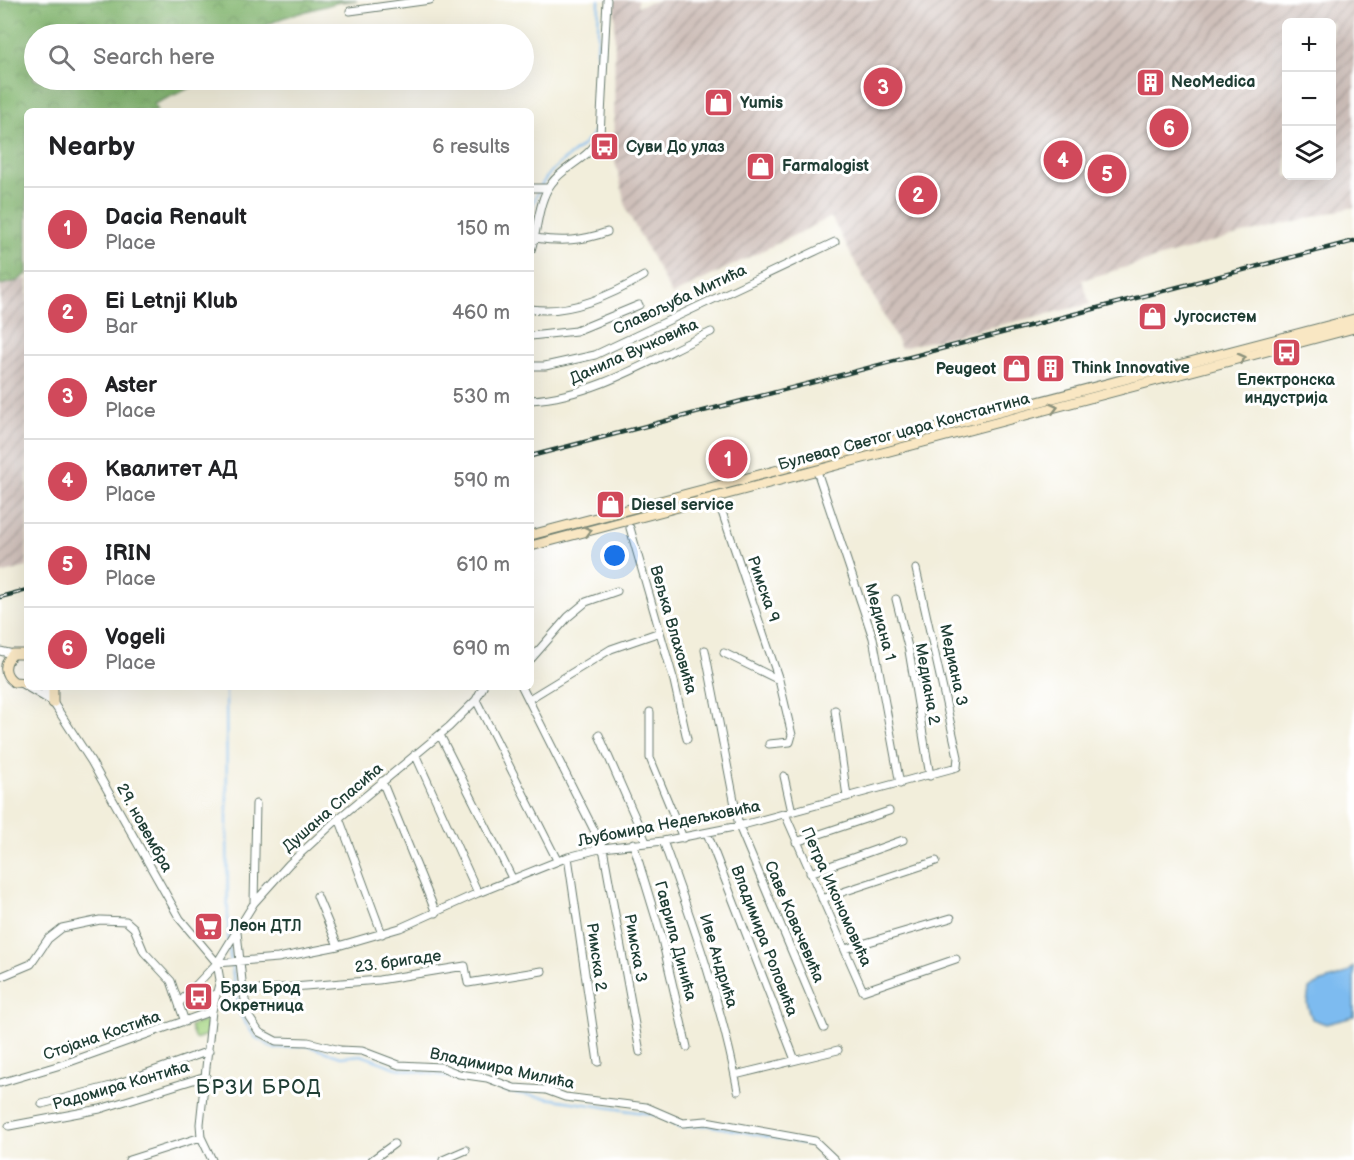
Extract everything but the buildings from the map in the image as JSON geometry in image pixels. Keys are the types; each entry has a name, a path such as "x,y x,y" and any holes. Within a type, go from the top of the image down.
{"main road":[{"name":"Булевар Светог цара Константина","path":"534,535 1354,319"},
{"name":"Булевар Светог цара Константина","path":"534,545 1354,328"},
{"path":"24,655 5,661 4,679 24,684"},
{"path":"53,690 53,703"}],"street":[{"path":"350,11 430,0"},
{"path":"534,241 545,188 589,153 600,135 607,0"},
{"path":"534,187 545,188"},
{"path":"535,238 578,240 607,232"},
{"name":"Славољуба Митића","path":"534,366 546,366 596,355 835,242"},
{"path":"534,309 554,310 580,305 600,298 644,276"},
{"path":"534,336 576,331 639,305"},
{"name":"Данила Вучковића","path":"534,400 550,399 589,389 711,332"},
{"name":"Медиана 1","path":"817,471 873,638 900,784"},
{"name":"Римска 9","path":"720,506 779,680 792,740 786,744 769,744"},
{"name":"Вељка Влаховића","path":"630,528 660,632 687,739"},
{"name":"Медиана 3","path":"916,568 958,757 957,767"},
{"path":"534,656 568,616 586,602 617,591"},
{"name":"Медиана 2","path":"896,599 909,651 930,776"},
{"path":"529,699 611,649 660,632"},
{"name":"Саве Ковачевића","path":"705,650 739,826 824,1028"},
{"path":"0,651 5,661"},
{"path":"724,653 779,680"},
{"name":"29. новембра","path":"34,690 53,703"},
{"name":"29. новембра","path":"45,690 91,761 180,919 217,963"},
{"name":"Душана Спасића","path":"180,1002 217,963 254,903 289,864 382,781 440,735 476,700 481,690"},
{"name":"Римска 3","path":"524,690 603,848 640,1052"},
{"path":"476,700 557,860"},
{"path":"835,710 848,797"},
{"path":"650,712 650,758 683,838"},
{"path":"440,735 512,878"},
{"path":"599,735 646,842"},
{"path":"416,754 478,892"},
{"name":"Љубомира Недељковића","path":"217,963 278,958 338,946 382,934 436,913 478,892 557,860 603,848 683,838 739,826 957,767"},
{"name":"Петра Икономовића","path":"784,776 796,842 863,991 956,959"},
{"path":"382,781 436,913"},
{"path":"254,903 256,804"},
{"path":"796,842 889,811"},
{"path":"339,818 382,934"},
{"name":"Владимира Роловића","path":"707,833 795,1060"},
{"path":"810,873 903,840"},
{"name":"Иве Андрића","path":"663,841 698,936 728,1037 738,1091"},
{"name":"Гаврила Динића","path":"633,843 662,935 687,1047"},
{"name":"Римска 2","path":"568,857 598,1062"},
{"path":"822,899 936,861"},
{"path":"317,896 338,946"},
{"path":"845,949 951,918"},
{"path":"0,976 27,966 48,939 62,928 100,920 126,921 134,928 144,952 171,981 185,1022"},
{"name":"Владимира Милића","path":"237,932 233,963 252,1023 259,1032 276,1041 308,1042 340,1050 362,1051 399,1065 441,1067 459,1074 487,1078 514,1088 546,1090 565,1097 646,1107 683,1123 706,1121 815,1141 835,1160"},
{"path":"212,1160 201,1137 212,1011 220,980 217,963"},
{"name":"23. бригаде","path":"243,991 379,980 465,966 468,983 542,971"},
{"path":"195,987 206,994 216,996"},
{"name":"Стојана Костића","path":"0,1083 64,1064 212,1011"},
{"path":"735,1075 838,1050"},
{"path":"42,1104 111,1086 209,1051"},
{"name":"Радомира Контића","path":"9,1126 90,1112 206,1076"},
{"path":"129,1160 201,1137"},
{"path":"372,1160 394,1144"},
{"path":"442,1160 466,1150"}],"shaded area":[{"path":"615,0 637,0 638,6 660,0 1354,0 1354,207 1226,238 1082,280 1090,304 901,348 831,217 672,295 627,211 614,157"},
{"path":"24,280 24,568 0,574 0,284"}],"green space":[{"path":"0,0 357,0 339,2 282,18 269,24 24,24 24,90 185,90 154,104 156,108 24,108 24,276 17,281 0,285"},
{"path":"205,1021 207,1035 195,1039 190,1026"}],"water":[{"path":"1354,967 1354,1017 1326,1024 1312,1019 1307,1004 1309,989 1321,982 1343,975"}],"waterway":[{"path":"534,203 544,181 552,171 582,145 595,130 599,0"},
{"path":"226,690 228,942"},
{"path":"229,948 239,1013 255,1037 275,1049 305,1045 341,1057 361,1055 397,1068 484,1083 508,1092 656,1115"},
{"path":"664,1118 681,1127 707,1125 816,1146"}],"railway":[{"path":"534,455 1354,241"},
{"path":"0,597 24,591"}],"place":[{"name":"NeoMedica","path":"1150,82"},
{"name":"Aster","path":"883,87"},
{"name":"Yumis","path":"719,103"},
{"name":"Vogeli","path":"1169,128"},
{"name":"Суви До улаз","path":"605,147"},
{"name":"Квалитет АД","path":"1063,160"},
{"name":"Farmalogist","path":"761,166"},
{"name":"IRIN","path":"1107,174"},
{"name":"Ei Letnji Klub","path":"918,195"},
{"name":"Југосистем","path":"1153,317"},
{"name":"Електронска индустрија","path":"1286,352"},
{"name":"Think Innovative","path":"1051,368"},
{"name":"Peugeot","path":"1017,369"},
{"name":"Dacia Renault","path":"728,459"},
{"name":"Diesel service","path":"610,505"},
{"name":"Леон ДТЛ","path":"208,926"},
{"name":"Брзи Брод Окретница","path":"199,997"}],"district":[{"name":"БРЗИ БРОД","path":"259,1088"}]}
